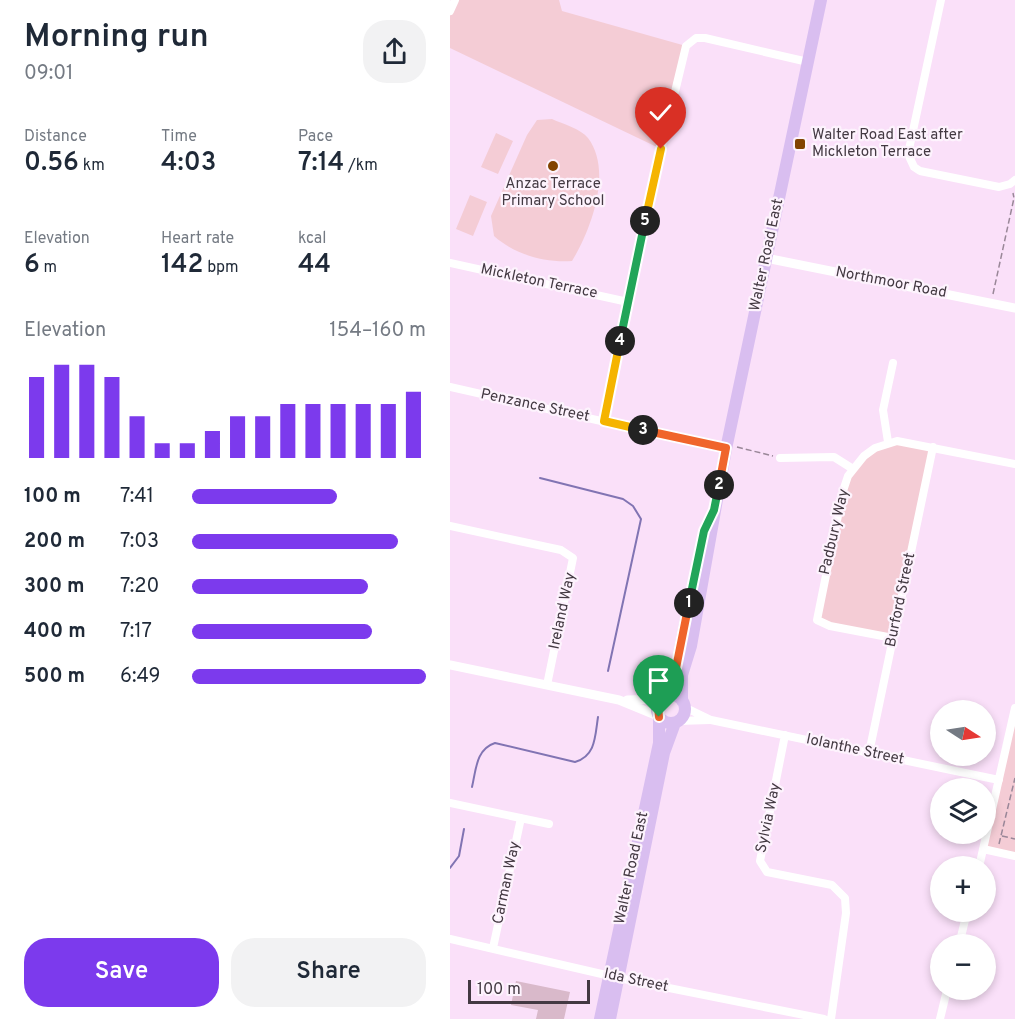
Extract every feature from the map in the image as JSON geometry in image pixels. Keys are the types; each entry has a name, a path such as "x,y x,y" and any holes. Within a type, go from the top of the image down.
{"main road":[{"name":"Walter Road East","path":"683,704 682,675 691,646 714,510 731,448 766,258 821,0"},
{"name":"Walter Road East","path":"664,698 674,678 704,531 714,510"},
{"path":"675,696 683,704 684,715 677,722 665,722 659,716 658,706 664,698 675,696"},
{"name":"Walter Road East","path":"610,1019 614,976 659,743 659,716"},
{"name":"Walter Road East","path":"600,1019 614,976 664,753 677,722"}],"street":[{"path":"450,11 455,0"},
{"path":"941,0 908,154 910,162 914,167 925,172 999,187 1013,182"},
{"path":"604,421 628,302 686,46 696,38 705,38 808,62"},
{"name":"Northmoor Road","path":"766,258 1015,308"},
{"name":"Mickleton Terrace","path":"450,263 628,302"},
{"path":"893,363 883,410 888,442 906,441 1015,464"},
{"name":"Penzance Street","path":"450,387 731,448"},
{"name":"Padbury Way","path":"888,442 875,448 853,469 843,491 817,620 830,626 892,638"},
{"name":"Burford Street","path":"868,753 933,447"},
{"path":"780,458 834,457 853,469"},
{"name":"Ireland Way","path":"450,526 561,550 573,558 547,685"},
{"path":"450,665 619,700 659,716"},
{"path":"619,700 664,698"},
{"name":"Iolanthe Street","path":"683,704 711,720"},
{"path":"981,856 1015,708"},
{"name":"Iolanthe Street","path":"677,722 711,720 999,780"},
{"name":"Sylvia Way","path":"786,735 760,861 767,872 832,885 845,898 846,913 831,1019"},
{"path":"450,803 549,824"},
{"name":"Carman Way","path":"493,948 521,818"},
{"path":"983,849 1015,856"},
{"name":"Ida Street","path":"450,939 614,976 824,1019"},
{"path":"940,1019 945,1000"}],"path":[{"path":"991,303 1014,198 1013,182"},
{"path":"731,448 780,458"},
{"path":"997,849 1015,778"},
{"path":"1002,836 1015,839"}],"shaded area":[{"path":"455,0 559,0 562,11 686,46 661,149 450,48 450,11"},
{"path":"552,119 576,129 588,138 595,151 599,167 599,183 592,217 572,261 540,259 511,248 494,236 491,216 527,135 537,120"},
{"path":"496,133 513,141 498,174 481,167"},
{"path":"470,195 487,202 473,236 456,229"},
{"path":"888,442 933,447 893,638 823,623 817,613 843,491 853,469"},
{"path":"1015,708 1015,856 983,849 984,844 996,844 996,792"}],"building":[{"path":"516,981 570,992 564,1019 536,1019 538,1010 511,1005"}],"waterway":[{"path":"540,478 623,499 633,506 641,519 608,671"},
{"path":"472,787 480,755 495,743 575,762 582,759 591,750 598,717"},
{"path":"450,868 459,856 464,829"}],"place":[{"name":"Walter Road East after Mickleton Terrace","path":"800,144"},
{"name":"Anzac Terrace Primary School","path":"553,166"}],"route":[{"path":"659,717 657,711 659,702 665,697 674,678 704,531 714,510 726,448 604,421 661,149"}]}
